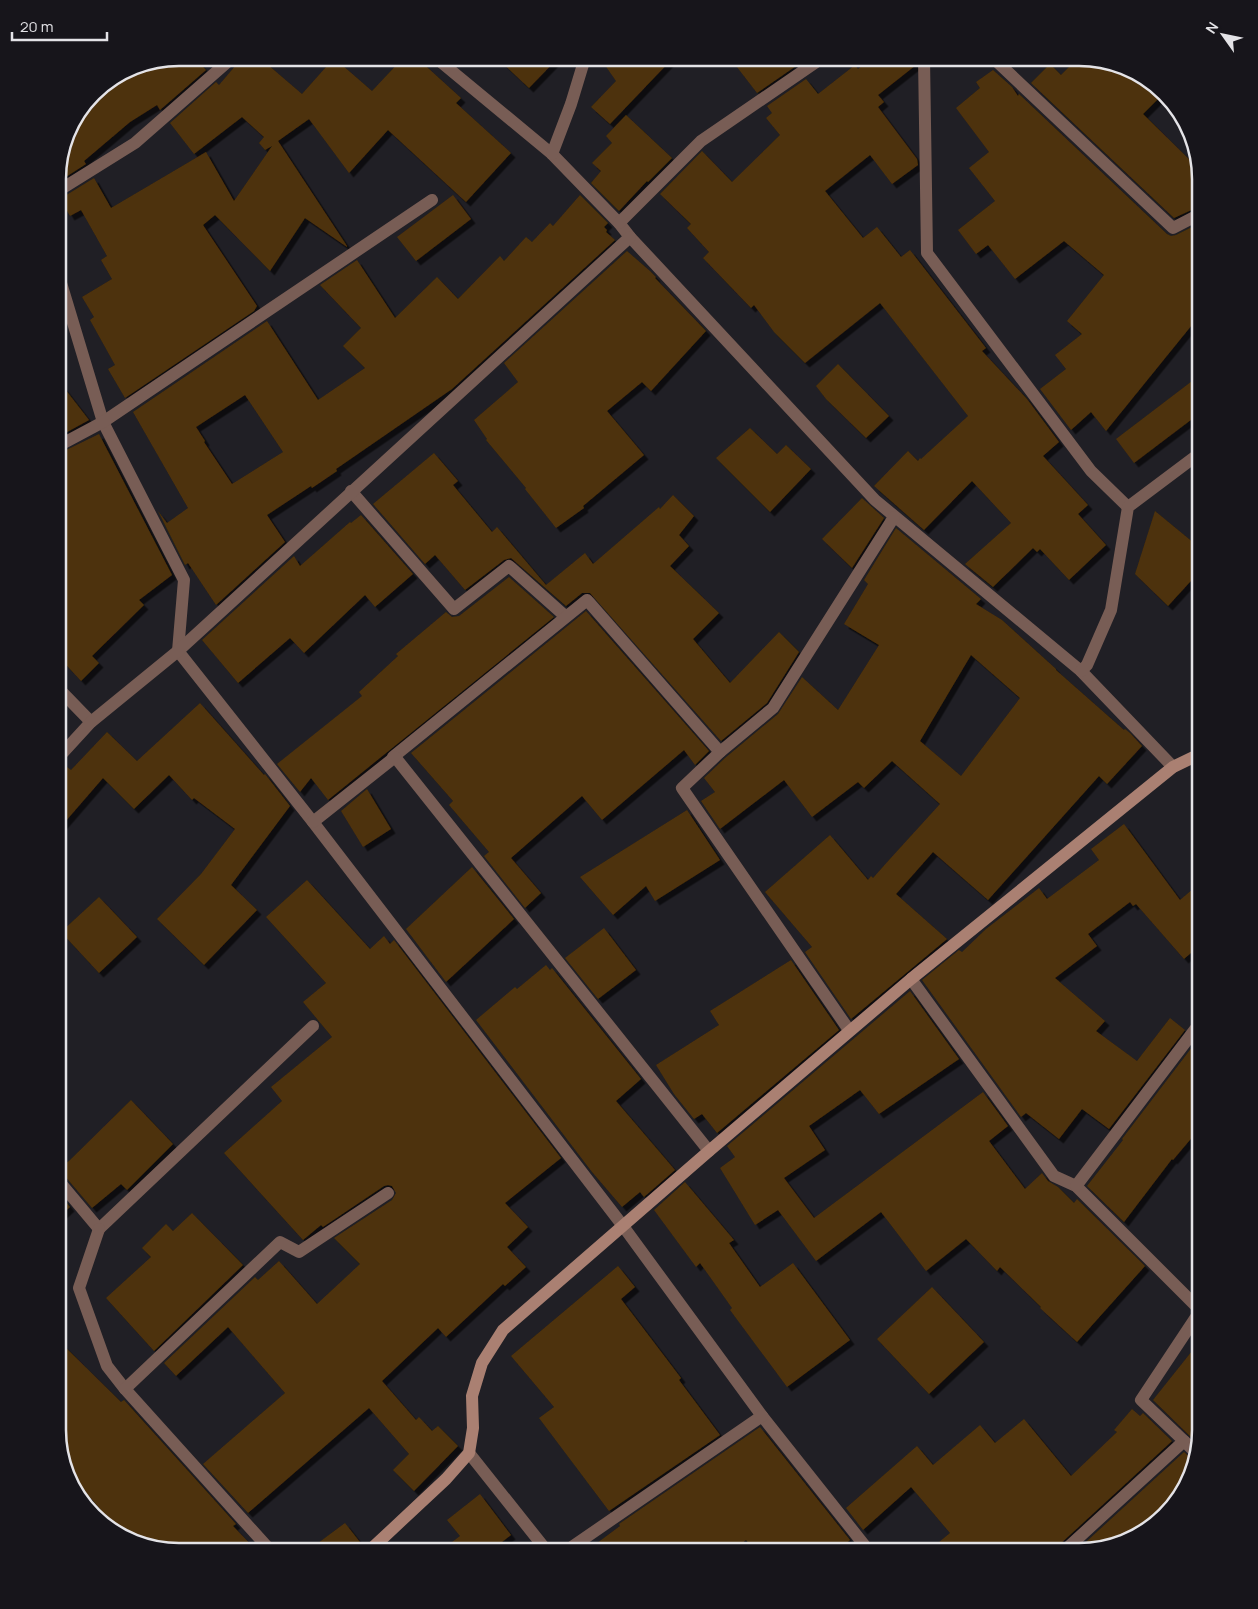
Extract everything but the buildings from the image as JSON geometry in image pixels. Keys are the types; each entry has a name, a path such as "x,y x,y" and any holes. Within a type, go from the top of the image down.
{"main road":[{"path":"378,1543 446,1479 469,1453 472,1428 472,1396 482,1363 503,1330 849,1030 1173,767 1192,758"}],"street":[{"path":"66,186 135,143 223,66"},
{"path":"446,66 552,154 619,223 630,238 875,500 1081,671 1173,767"},
{"path":"552,154 571,104 583,66"},
{"path":"619,223 701,141 810,66"},
{"path":"924,66 928,253 1091,471 1128,507"},
{"path":"1001,66 1173,228 1192,218"},
{"path":"66,442 103,422 432,200"},
{"path":"66,749 91,722 178,651 630,238"},
{"path":"66,299 103,422 184,580 178,651 314,822 624,1226 762,1416 862,1543"},
{"path":"1081,671 1087,665 1111,610 1128,507 1192,459"},
{"path":"351,491 454,609 509,566 565,616"},
{"path":"849,1030 682,788 720,752 773,708 894,517"},
{"path":"314,822 587,600 720,752"},
{"path":"66,696 91,722"},
{"path":"394,757 709,1151"},
{"path":"911,979 1054,1176 1076,1186 1192,1303"},
{"path":"263,1543 125,1389 107,1366 79,1288 99,1229 313,1026"},
{"path":"1076,1186 1192,1034"},
{"path":"66,1190 99,1229"},
{"path":"125,1389 280,1242 299,1252 388,1193"},
{"path":"1191,1448 1141,1400 1192,1323"},
{"path":"579,1543 762,1416"},
{"path":"1074,1543 1184,1441"},
{"path":"469,1453 539,1543"}]}
